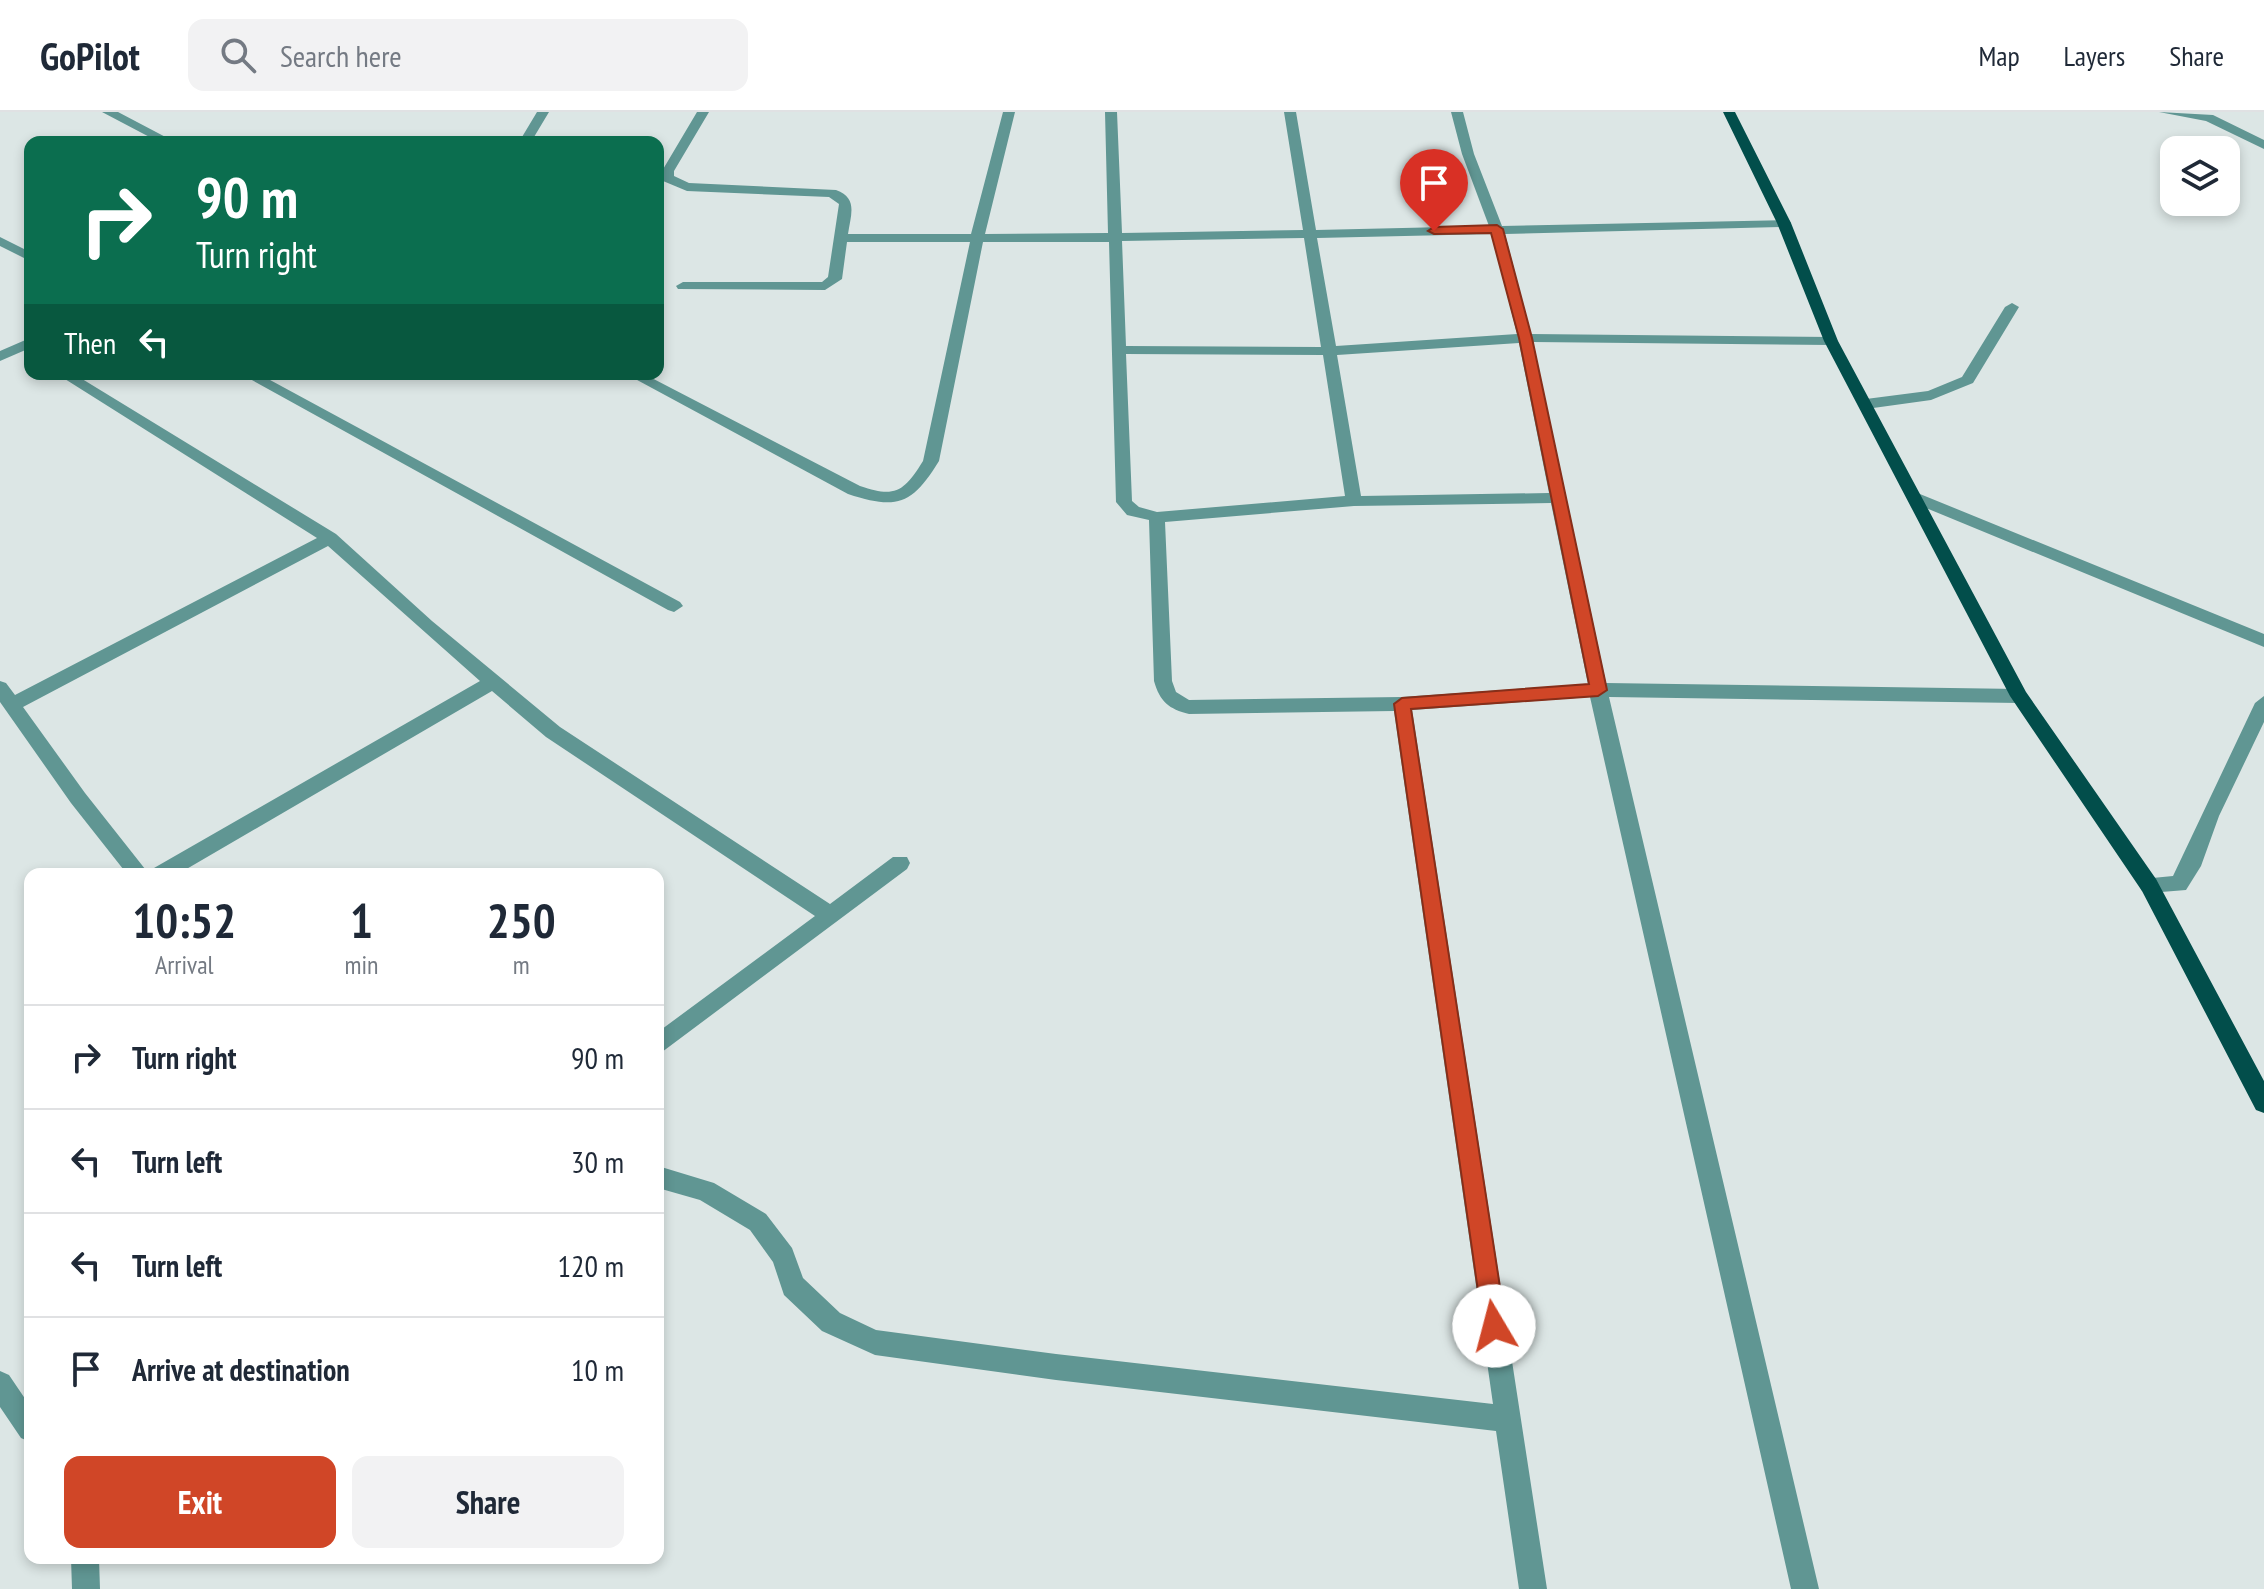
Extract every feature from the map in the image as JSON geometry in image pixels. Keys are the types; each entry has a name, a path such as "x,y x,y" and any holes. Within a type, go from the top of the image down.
{"main road":[{"path":"1729,112 1784,223 1831,341 2019,696 2149,885 2264,1103"}],"street":[{"path":"108,112 157,136"},
{"path":"529,136 543,112"},
{"path":"683,286 825,286 835,279 846,204 842,197 831,193 687,187 668,178 668,171 703,112"},
{"path":"644,380 854,490 892,501 902,498 917,485 931,461 977,239 1009,112"},
{"path":"1111,112 1124,502 1133,511 1157,517 1354,501 1559,498"},
{"path":"1290,112 1354,501"},
{"path":"1457,112 1468,154 1497,229 1525,338 1598,690 1805,1589"},
{"path":"2165,112 2209,118 2223,123 2243,138 2264,145"},
{"path":"841,238 1308,234 1784,223"},
{"path":"0,241 24,254"},
{"path":"1866,404 1931,395 1968,380 2012,307"},
{"path":"1119,350 1330,351 1525,338 1831,341"},
{"path":"0,357 24,349"},
{"path":"74,380 330,538 553,732 830,915"},
{"path":"267,380 674,606"},
{"path":"1915,497 2264,641"},
{"path":"1157,517 1163,681 1167,696 1175,705 1402,704 1598,690 2019,696"},
{"path":"13,704 330,538"},
{"path":"171,868 493,682"},
{"path":"0,688 78,798 134,868"},
{"path":"2149,885 2179,884 2191,866 2209,816 2264,703"},
{"path":"1402,704 1533,1589"},
{"path":"664,1040 900,863"},
{"path":"664,1179 706,1191 758,1222 783,1256 793,1286 831,1322 875,1342 1056,1367 1508,1419"},
{"path":"0,1384 24,1420"},
{"path":"85,1564 86,1589"}],"route":[{"path":"1434,231 1497,229 1525,338 1598,690 1402,704 1494,1326"}]}
